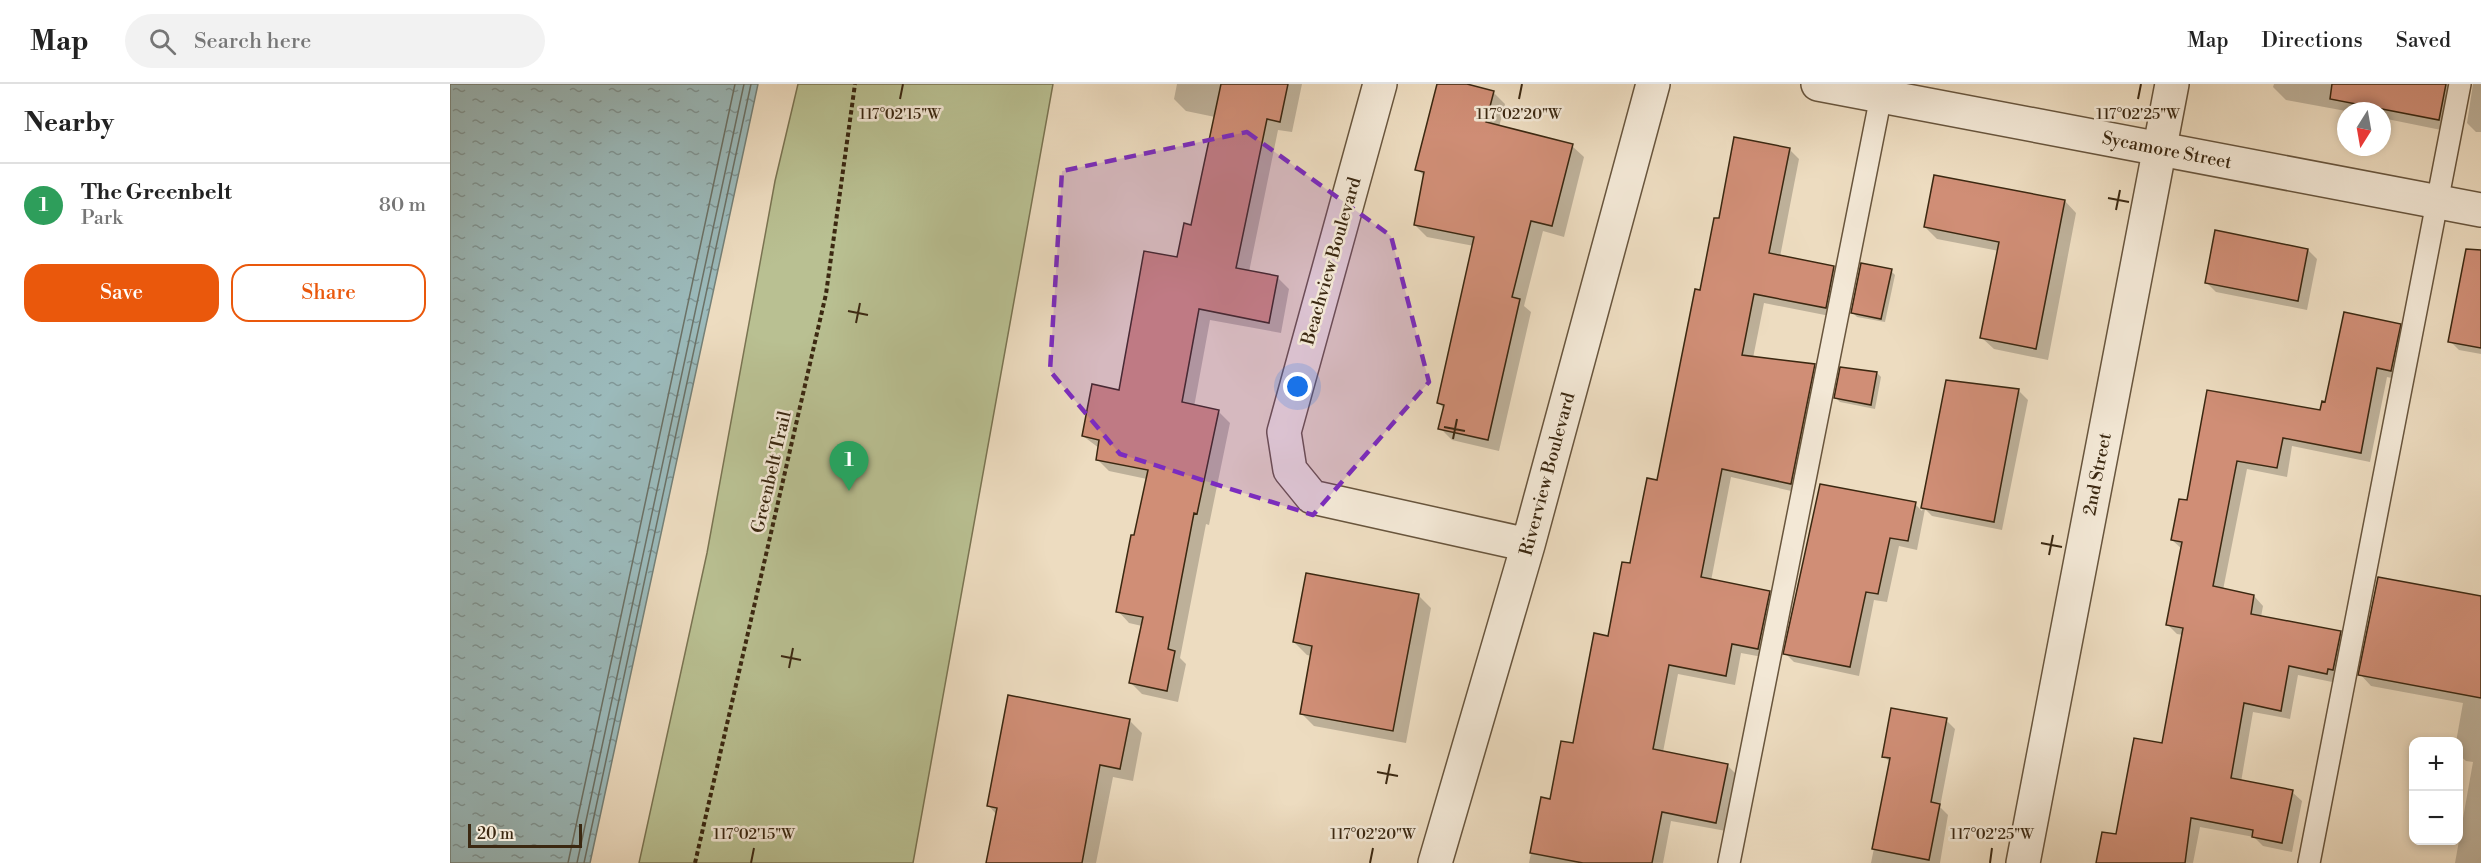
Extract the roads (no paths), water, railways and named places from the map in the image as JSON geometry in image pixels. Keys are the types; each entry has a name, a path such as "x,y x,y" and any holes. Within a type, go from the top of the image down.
{"street":[{"name":"Beachview Boulevard","path":"1380,84 1284,432 1290,470 1312,497 1528,545"},
{"name":"Riverview Boulevard","path":"1435,863 1528,545 1653,84"},
{"name":"Sycamore Street","path":"1818,84 2481,210"},
{"name":"2nd Street","path":"2023,863 2172,84"}],"lane":[{"path":"2309,863 2460,84"},
{"path":"1729,863 1881,96"}],"water":[{"path":"450,84 758,84 590,863 450,863"}],"place":[{"name":"The Greenbelt","path":"849,491"}]}
